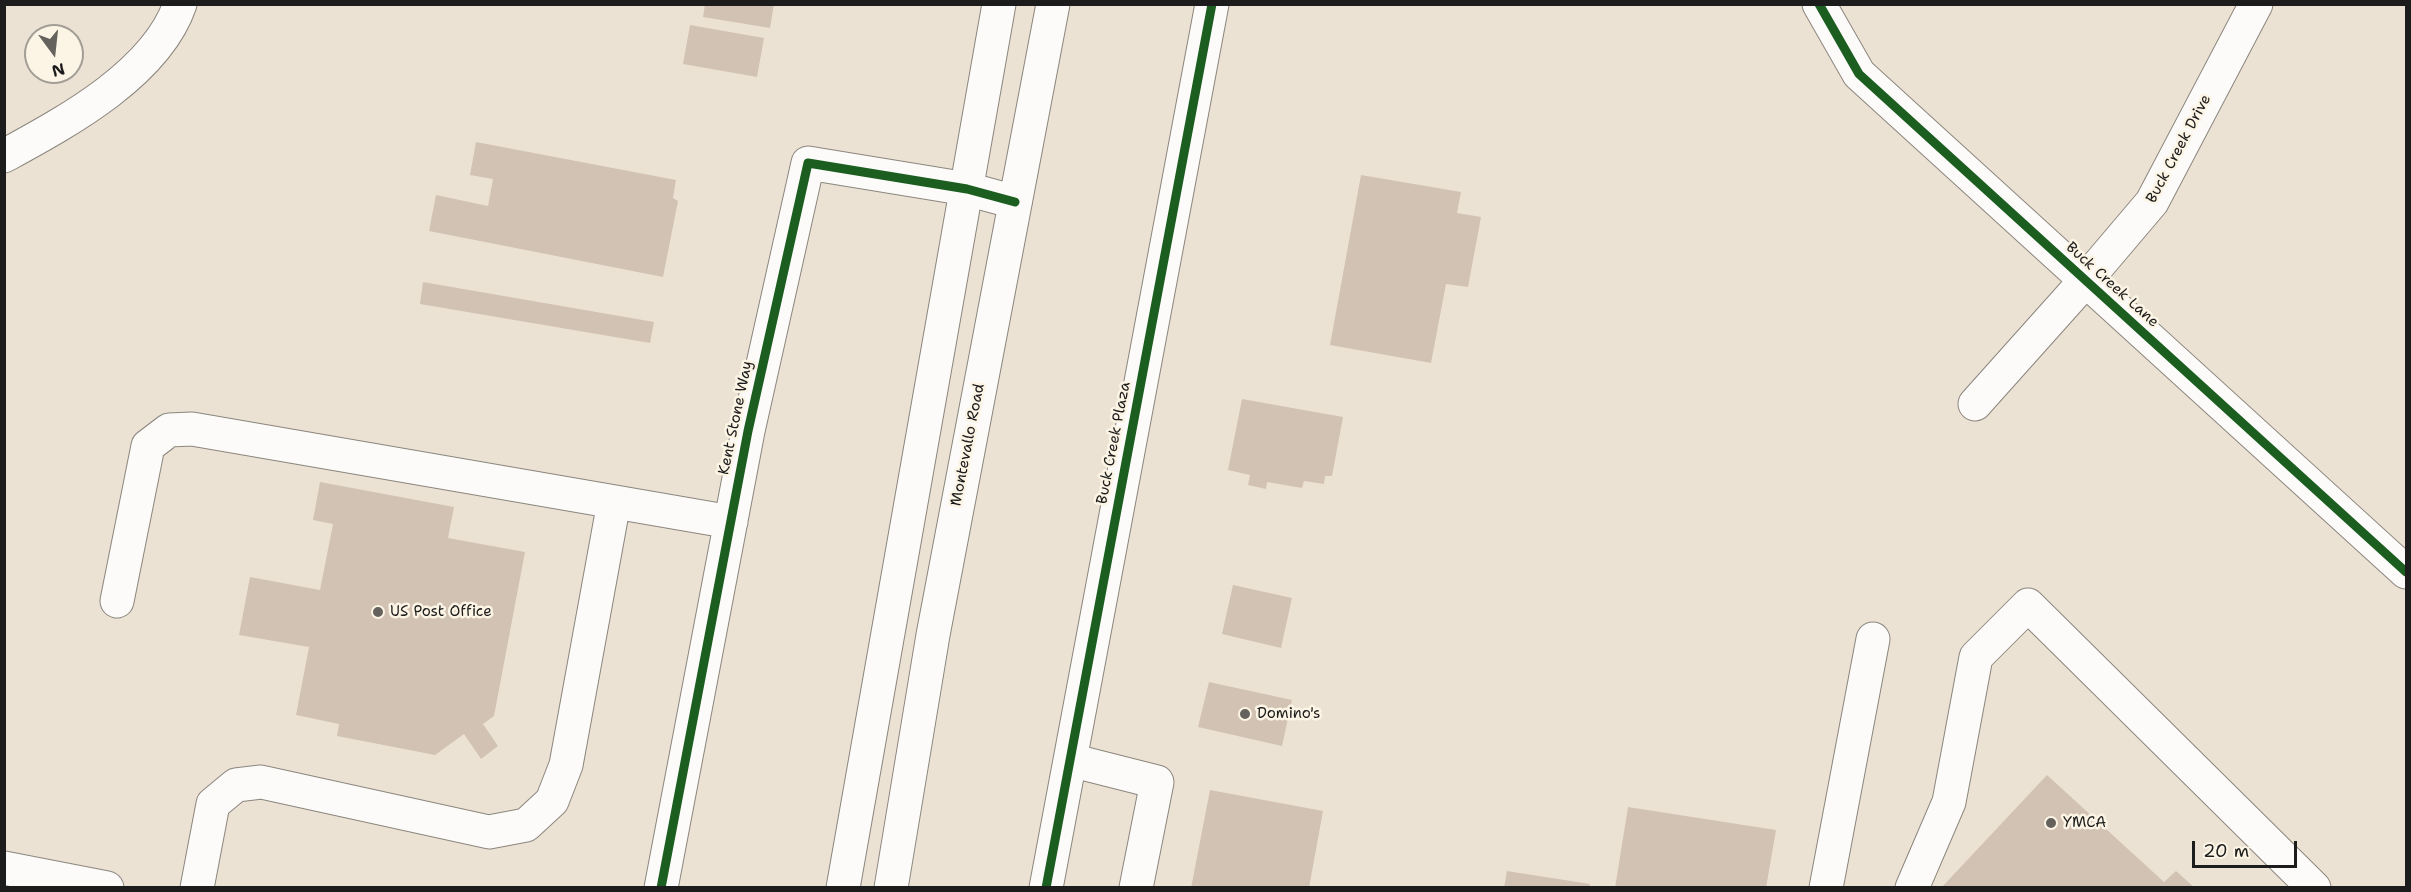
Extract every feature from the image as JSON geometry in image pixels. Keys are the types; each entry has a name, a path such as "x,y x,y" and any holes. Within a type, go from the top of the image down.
{"street":[{"path":"4,156 84,108 131,75 158,44 180,4"},
{"path":"843,888 999,4"},
{"name":"Montevallo Road","path":"891,888 933,635 1053,4"},
{"name":"Buck Creek Plaza","path":"1046,888 1212,4"},
{"name":"Buck Creek Lane","path":"1819,4 1859,74 2406,572"},
{"name":"Buck Creek Drive","path":"1975,404 2152,202 2256,4"},
{"name":"Kent Stone Way","path":"661,888 748,431 808,163 967,189 1015,202"},
{"path":"117,601 148,446 169,429 192,429 731,522"},
{"path":"197,888 213,804 236,785 261,782 489,832 526,825 544,809 552,801 566,765 615,502"},
{"path":"1912,888 1949,802 1976,657 2028,605 2314,888"},
{"path":"1826,888 1873,639"},
{"path":"1070,760 1158,782 1136,888"},
{"path":"4,868 107,888"}],"building":[{"path":"705,4 774,4 770,28 703,17"},
{"path":"690,25 764,38 757,77 683,64"},
{"path":"476,142 676,180 673,198 678,201 663,277 429,231 436,195 488,206 493,179 470,175"},
{"path":"1361,175 1461,192 1457,213 1481,217 1468,287 1446,284 1431,363 1330,345"},
{"path":"423,282 654,322 650,343 420,304"},
{"path":"1242,399 1343,417 1332,476 1325,476 1324,484 1304,481 1302,488 1267,482 1266,489 1248,485 1250,475 1228,470"},
{"name":"US Post Office","path":"320,482 454,507 448,538 525,552 494,716 483,724 498,746 481,759 464,734 435,755 337,736 339,724 296,715 309,647 239,635 250,577 320,590 333,524 313,520"},
{"path":"1233,585 1292,598 1281,648 1222,634"},
{"name":"Domino's","path":"1209,682 1292,700 1282,746 1198,727"},
{"name":"YMCA","path":"2047,775 2164,882 2176,871 2195,888 1941,888"},
{"path":"1210,790 1323,811 1309,888 1191,888"},
{"path":"1628,807 1776,830 1766,888 1615,888"},
{"path":"1507,871 1590,884 1589,888 1504,888"}],"cycle path":[{"path":"1046,888 1212,4"},
{"path":"1819,4 1859,74 2406,572"},
{"path":"661,888 748,431 808,163 967,189 1015,202"}],"place":[{"name":"US Post Office","path":"378,612"},
{"name":"Domino's","path":"1245,714"},
{"name":"YMCA","path":"2051,823"}]}
